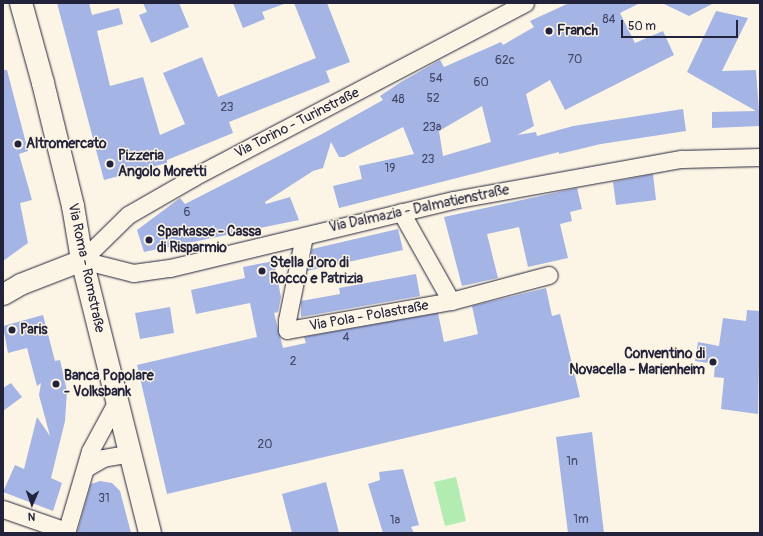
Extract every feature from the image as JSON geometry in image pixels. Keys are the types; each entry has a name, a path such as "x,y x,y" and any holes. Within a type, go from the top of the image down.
{"main road":[{"name":"Via Roma - Romstraße","path":"21,3 73,206 82,260 150,533"}],"street":[{"name":"Via Torino - Turinstraße","path":"82,260 128,215 194,177 525,3"},
{"name":"Via Dalmazia - Dalmatienstraße","path":"82,260 133,273 170,268 400,212 682,159 760,157"},
{"name":"Via Pola - Polastraße","path":"400,212 451,301"},
{"name":"Via Pola - Polastraße","path":"304,236 286,320 287,330 451,301 548,275"},
{"path":"3,294 52,271 82,260"},
{"path":"3,508 66,532 96,436 117,401"},
{"path":"86,468 103,458 131,453"}],"green space":[{"path":"456,477 466,521 445,526 434,482"}],"building":[{"path":"57,3 89,3 92,15 119,8 123,24 97,31 110,86 143,77 160,135 185,124 163,73 202,57 218,97 316,58 294,3 327,3 350,62 326,71 330,82 229,122 233,133 167,160 167,163 104,180"},
{"path":"143,3 179,3 189,27 151,43 139,15 147,12"},
{"path":"233,3 284,4 262,12 265,19 243,28"},
{"path":"569,3 640,3 620,13 635,43 663,31 674,55 565,110 550,80 526,94 534,126 517,135 536,132 537,136 573,126 683,109 686,131 601,144 559,154 559,152 339,208 333,186 362,179 359,166 414,154 403,127 344,157 339,157 331,142 323,168 313,171 265,202 266,204 290,197 299,220 144,252 137,230 180,198 185,204 322,134 383,100 380,96 401,82 440,60 444,67 501,42 503,45 534,27 530,21","holes":["482,106 491,142 443,156 439,131"]},
{"path":"662,3 714,3 689,16"},
{"path":"716,11 748,18 722,71 756,70 760,126 712,128 712,112 756,111 687,72"},
{"path":"3,70 7,70 28,151 19,154 32,200 20,203 28,243 3,261"},
{"path":"653,174 656,200 616,205 613,182"},
{"path":"577,188 582,209 570,212 572,221 560,224 568,258 528,267 519,227 487,234 498,278 462,286 444,217"},
{"path":"398,229 403,250 307,271 312,249"},
{"path":"274,261 281,297 278,312 274,313 283,348 306,343 304,337 438,313 444,342 478,334 472,306 546,288 552,316 560,314 580,397 167,494 137,365 257,337 250,303 196,314 191,290 245,278 243,267"},
{"path":"416,274 420,296 301,317 301,301 340,294 339,288"},
{"path":"170,307 174,333 140,339 135,313"},
{"name":"Conventino di Novacella - Marienheim","path":"747,310 760,311 758,414 721,409 724,378 714,377 715,364 695,361 698,342 719,346 723,318 746,321"},
{"path":"43,315 55,361 60,360 67,391 65,421 51,478 62,483 53,511 3,492 15,465 24,469 37,417 50,436 39,395 41,383 37,386 27,348 8,353 3,326"},
{"path":"11,383 22,397 3,411 3,388"},
{"path":"592,432 604,533 568,533 556,437"},
{"path":"403,469 419,525 411,527 414,533 383,533 368,484 380,480 379,472"},
{"path":"100,481 112,483 120,491 131,533 77,533 91,484"},
{"path":"326,482 339,533 292,533 282,494"}],"place":[{"name":"Franch","path":"549,31"},
{"name":"Altromercato","path":"18,144"},
{"name":"Pizzeria Angolo Moretti","path":"110,164"},
{"name":"Sparkasse - Cassa di Risparmio","path":"149,240"},
{"name":"Stella d'oro di Rocco e Patrizia","path":"262,271"},
{"name":"Paris","path":"12,330"},
{"name":"Conventino di Novacella - Marienheim","path":"713,362"},
{"name":"Banca Popolare - Volksbank","path":"56,384"}]}
